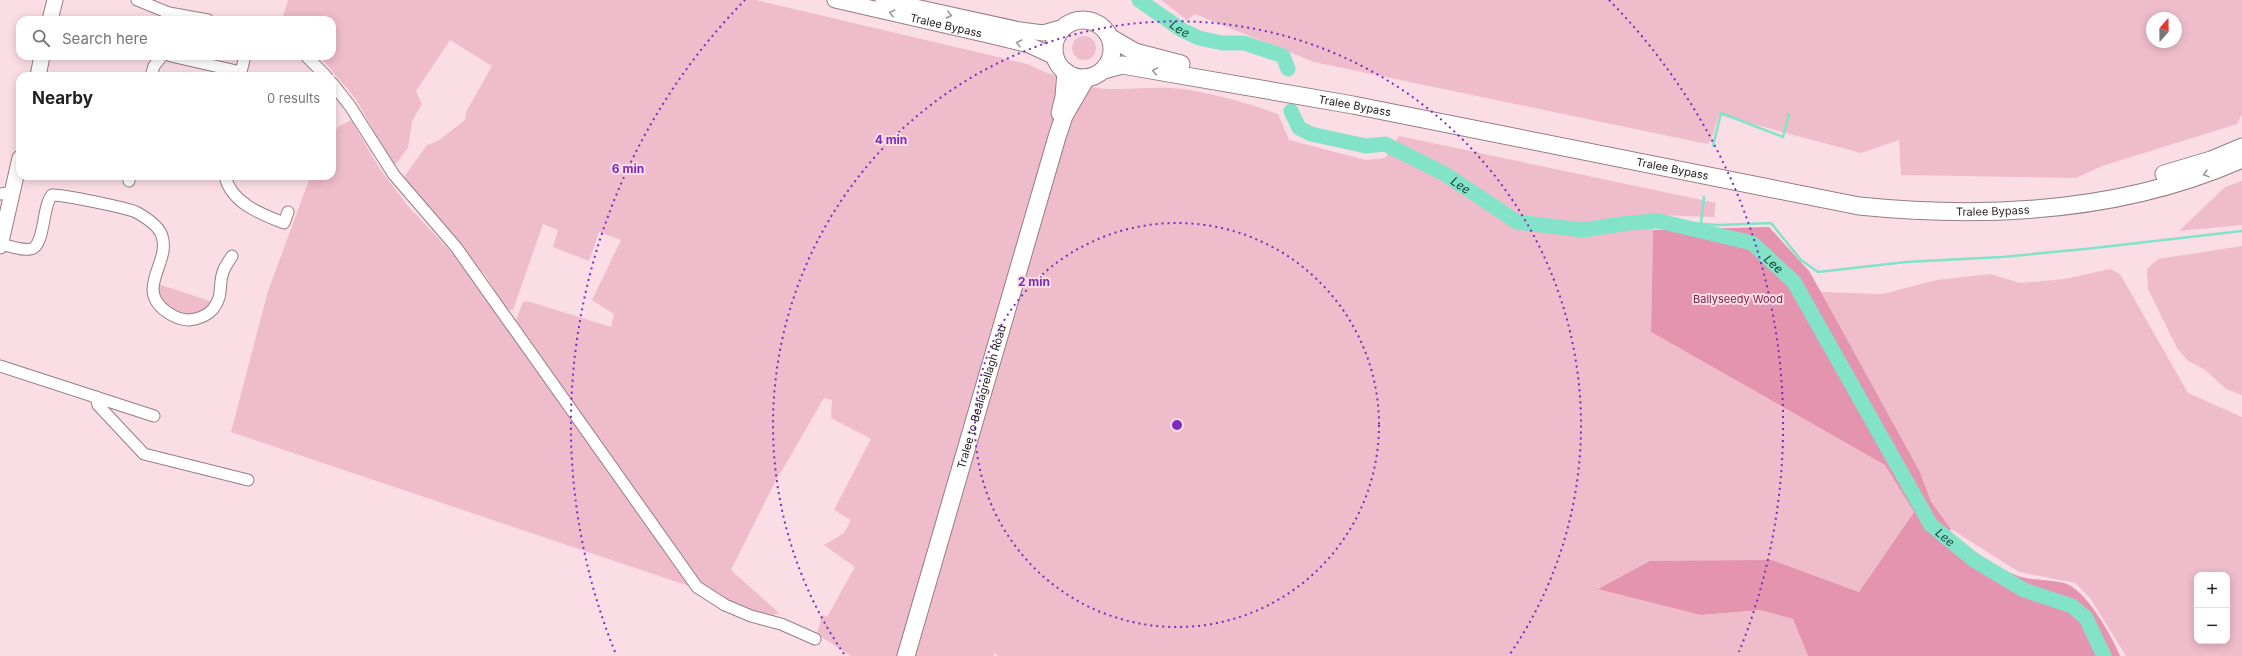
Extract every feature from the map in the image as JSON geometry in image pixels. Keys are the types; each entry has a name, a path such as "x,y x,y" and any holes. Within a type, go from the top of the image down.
{"highway":[{"path":"1089,20 1098,24 1110,38 1112,55 1104,70 1096,75 1086,78 1079,78 1066,72 1055,57 1055,40 1064,27 1076,21 1089,20"},
{"name":"Tralee Bypass","path":"1110,38 1135,52 1158,59 1276,88"},
{"name":"Tralee Bypass","path":"1104,70 1122,65 1302,92 1361,106 1859,206 1909,211 1971,213 2034,210 2109,199 2216,171 2242,159"},
{"name":"Tralee to Bealagrellagh Road","path":"1057,137 1064,97 1066,72"},
{"name":"Tralee to Bealagrellagh Road","path":"906,656 1057,137 1064,116 1086,78"},
{"name":"Tralee Bypass","path":"1302,92 1360,96 1852,194 1905,199 1970,202 2023,199 2097,190 2158,176 2211,160 2242,147"}],"main road":[{"path":"51,16 55,0"},
{"name":"Tralee Bypass","path":"835,0 1029,45 1055,57"},
{"name":"Tralee Bypass","path":"883,0 1020,30 1043,33 1064,27"},
{"path":"39,72 41,60"},
{"path":"0,245 6,193 16,168"}],"street":[{"path":"137,0 168,16"},
{"path":"152,72 154,66 159,60"},
{"path":"187,60 233,72"},
{"path":"241,72 244,60"},
{"path":"310,60 322,72"},
{"path":"336,88 350,106 394,175 456,247 697,587 725,605 751,616 781,624 815,639"},
{"path":"226,180 231,190 240,200 261,213 284,223 288,212"},
{"path":"0,245 31,250 36,247 39,241 47,204 52,196 56,195 134,212 151,221 162,236 162,254 154,277 152,290 157,301 163,310 173,317 184,320 205,316 212,310 221,296 223,273 232,256"},
{"path":"0,366 154,416"},
{"path":"96,397 98,405 144,454 248,480"}],"shaded area":[{"path":"288,0 756,0 1027,64 1055,76 1089,86 1108,89 1174,88 1208,93 1231,99 1278,114 1289,140 1366,160 1385,158 1399,136 1716,203 1714,217 1656,215 1653,230 1651,332 1885,465 1914,512 1859,592 1772,560 1598,588 1701,615 1760,610 1793,619 1808,656 998,656 995,653 993,656 851,656 817,634 822,615 827,617 855,567 824,545 844,533 851,520 834,510 871,439 831,418 832,400 824,398 774,484 731,570 779,613 771,615 750,611 726,600 698,582 516,320 523,302 527,301 611,327 614,314 592,300 621,240 599,232 589,261 553,247 558,230 543,224 513,310 506,309 486,276 421,202 404,177 427,145 438,141 465,120 466,112 492,66 450,40 416,91 422,104 412,121 408,148 394,166 355,98 336,75 336,72 333,72 323,60 336,60 336,16 283,16"},
{"path":"1161,0 2242,0 2242,114 2237,124 2102,166 2076,178 1901,175 1899,140 1861,153 1719,115 1711,140 1707,144 1314,62 1195,14 1187,20"},
{"path":"1079,36 1089,36 1096,43 1096,53 1089,60 1079,60 1072,53 1072,43"},
{"path":"351,120 380,169 408,206 471,273 689,586 231,432 268,291 308,183 309,180 336,180 336,130"},
{"path":"2242,181 2242,225 2179,231 2225,187"},
{"path":"2242,246 2242,395 2226,389 2204,369 2188,361 2177,348 2148,289 2147,269 2158,259"},
{"path":"2110,269 2120,274 2188,393 2242,417 2242,656 2126,656 2090,598 2075,583 2019,572 1951,529 1931,500 1920,472 1821,292 1882,294 1937,280 1990,274 2020,283 2065,279"},
{"path":"158,284 213,302 205,309 196,313 179,313 171,309 165,303 160,295"}],"green space":[{"name":"Ballyseedy Wood","path":"1769,227 1809,271 1920,472 1931,501 1951,529 1948,533 1991,562 2018,576 2029,579 2064,583 2072,587 2089,603 2097,614 2111,637 2120,656 1808,656 1793,619 1760,610 1701,615 1598,589 1650,561 1772,560 1859,592 1914,512 1885,465 1651,332 1653,230"}],"waterway":[{"name":"Lee","path":"1139,0 1182,30 1199,38 1222,43 1244,43 1283,56 1288,69"},
{"name":"Lee","path":"1291,111 1299,128 1311,134 1366,146 1385,144 1445,174 1517,222 1583,230 1628,223 1659,221 1752,243 1794,282 1931,525 1974,560 2024,590 2072,606 2086,618 2104,656"},
{"path":"1713,146 1721,113 1783,137 1789,114"},
{"path":"1701,223 1704,197"},
{"path":"1659,221 1719,225 1771,223 1801,260 1818,272 1906,262 2002,257 2085,249 2242,231"}]}
